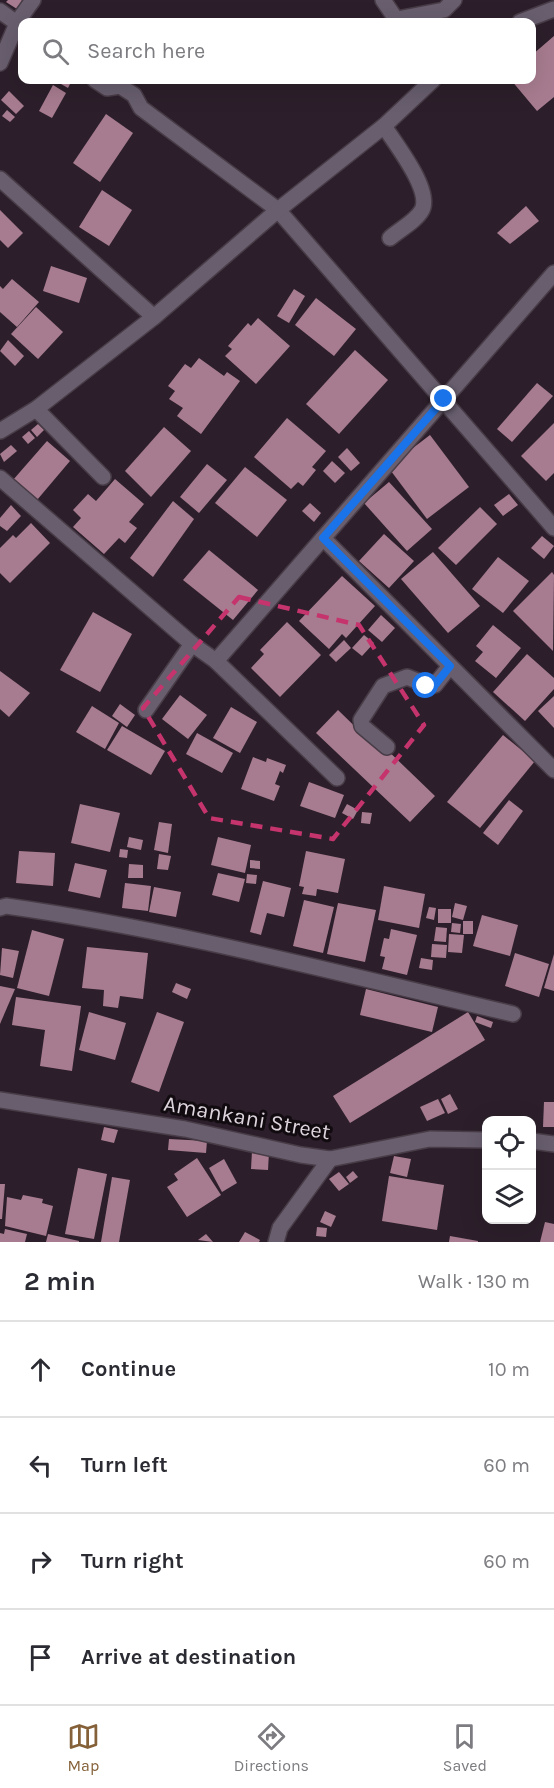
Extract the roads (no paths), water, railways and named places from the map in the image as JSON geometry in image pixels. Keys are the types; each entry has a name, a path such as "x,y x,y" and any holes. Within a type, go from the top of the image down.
{"street":[{"path":"23,18 33,0"},
{"path":"383,0 395,18"},
{"path":"410,18 444,10 454,0"},
{"path":"530,18 554,9"},
{"path":"0,11 18,23"},
{"path":"0,63 18,28"},
{"path":"100,84 107,88 120,86 134,94 141,108 278,210 554,528"},
{"path":"0,431 36,409 154,317 278,210 384,126 418,85"},
{"path":"384,126 423,189 424,202 421,212 390,238"},
{"path":"0,179 154,317"},
{"path":"216,661 554,273"},
{"path":"36,409 103,477"},
{"path":"0,478 192,644 216,661 337,778"},
{"path":"323,538 554,770"},
{"path":"146,710 192,644"},
{"path":"387,747 362,726 361,720 384,686 407,676 430,686 435,685 450,666"},
{"path":"0,908 6,906 57,913 152,931 513,1014"},
{"name":"Amankani Street","path":"0,1100 185,1129 301,1155 330,1159 430,1139 482,1140"},
{"path":"536,1142 554,1144"},
{"path":"276,1242 280,1228 330,1159"}]}
